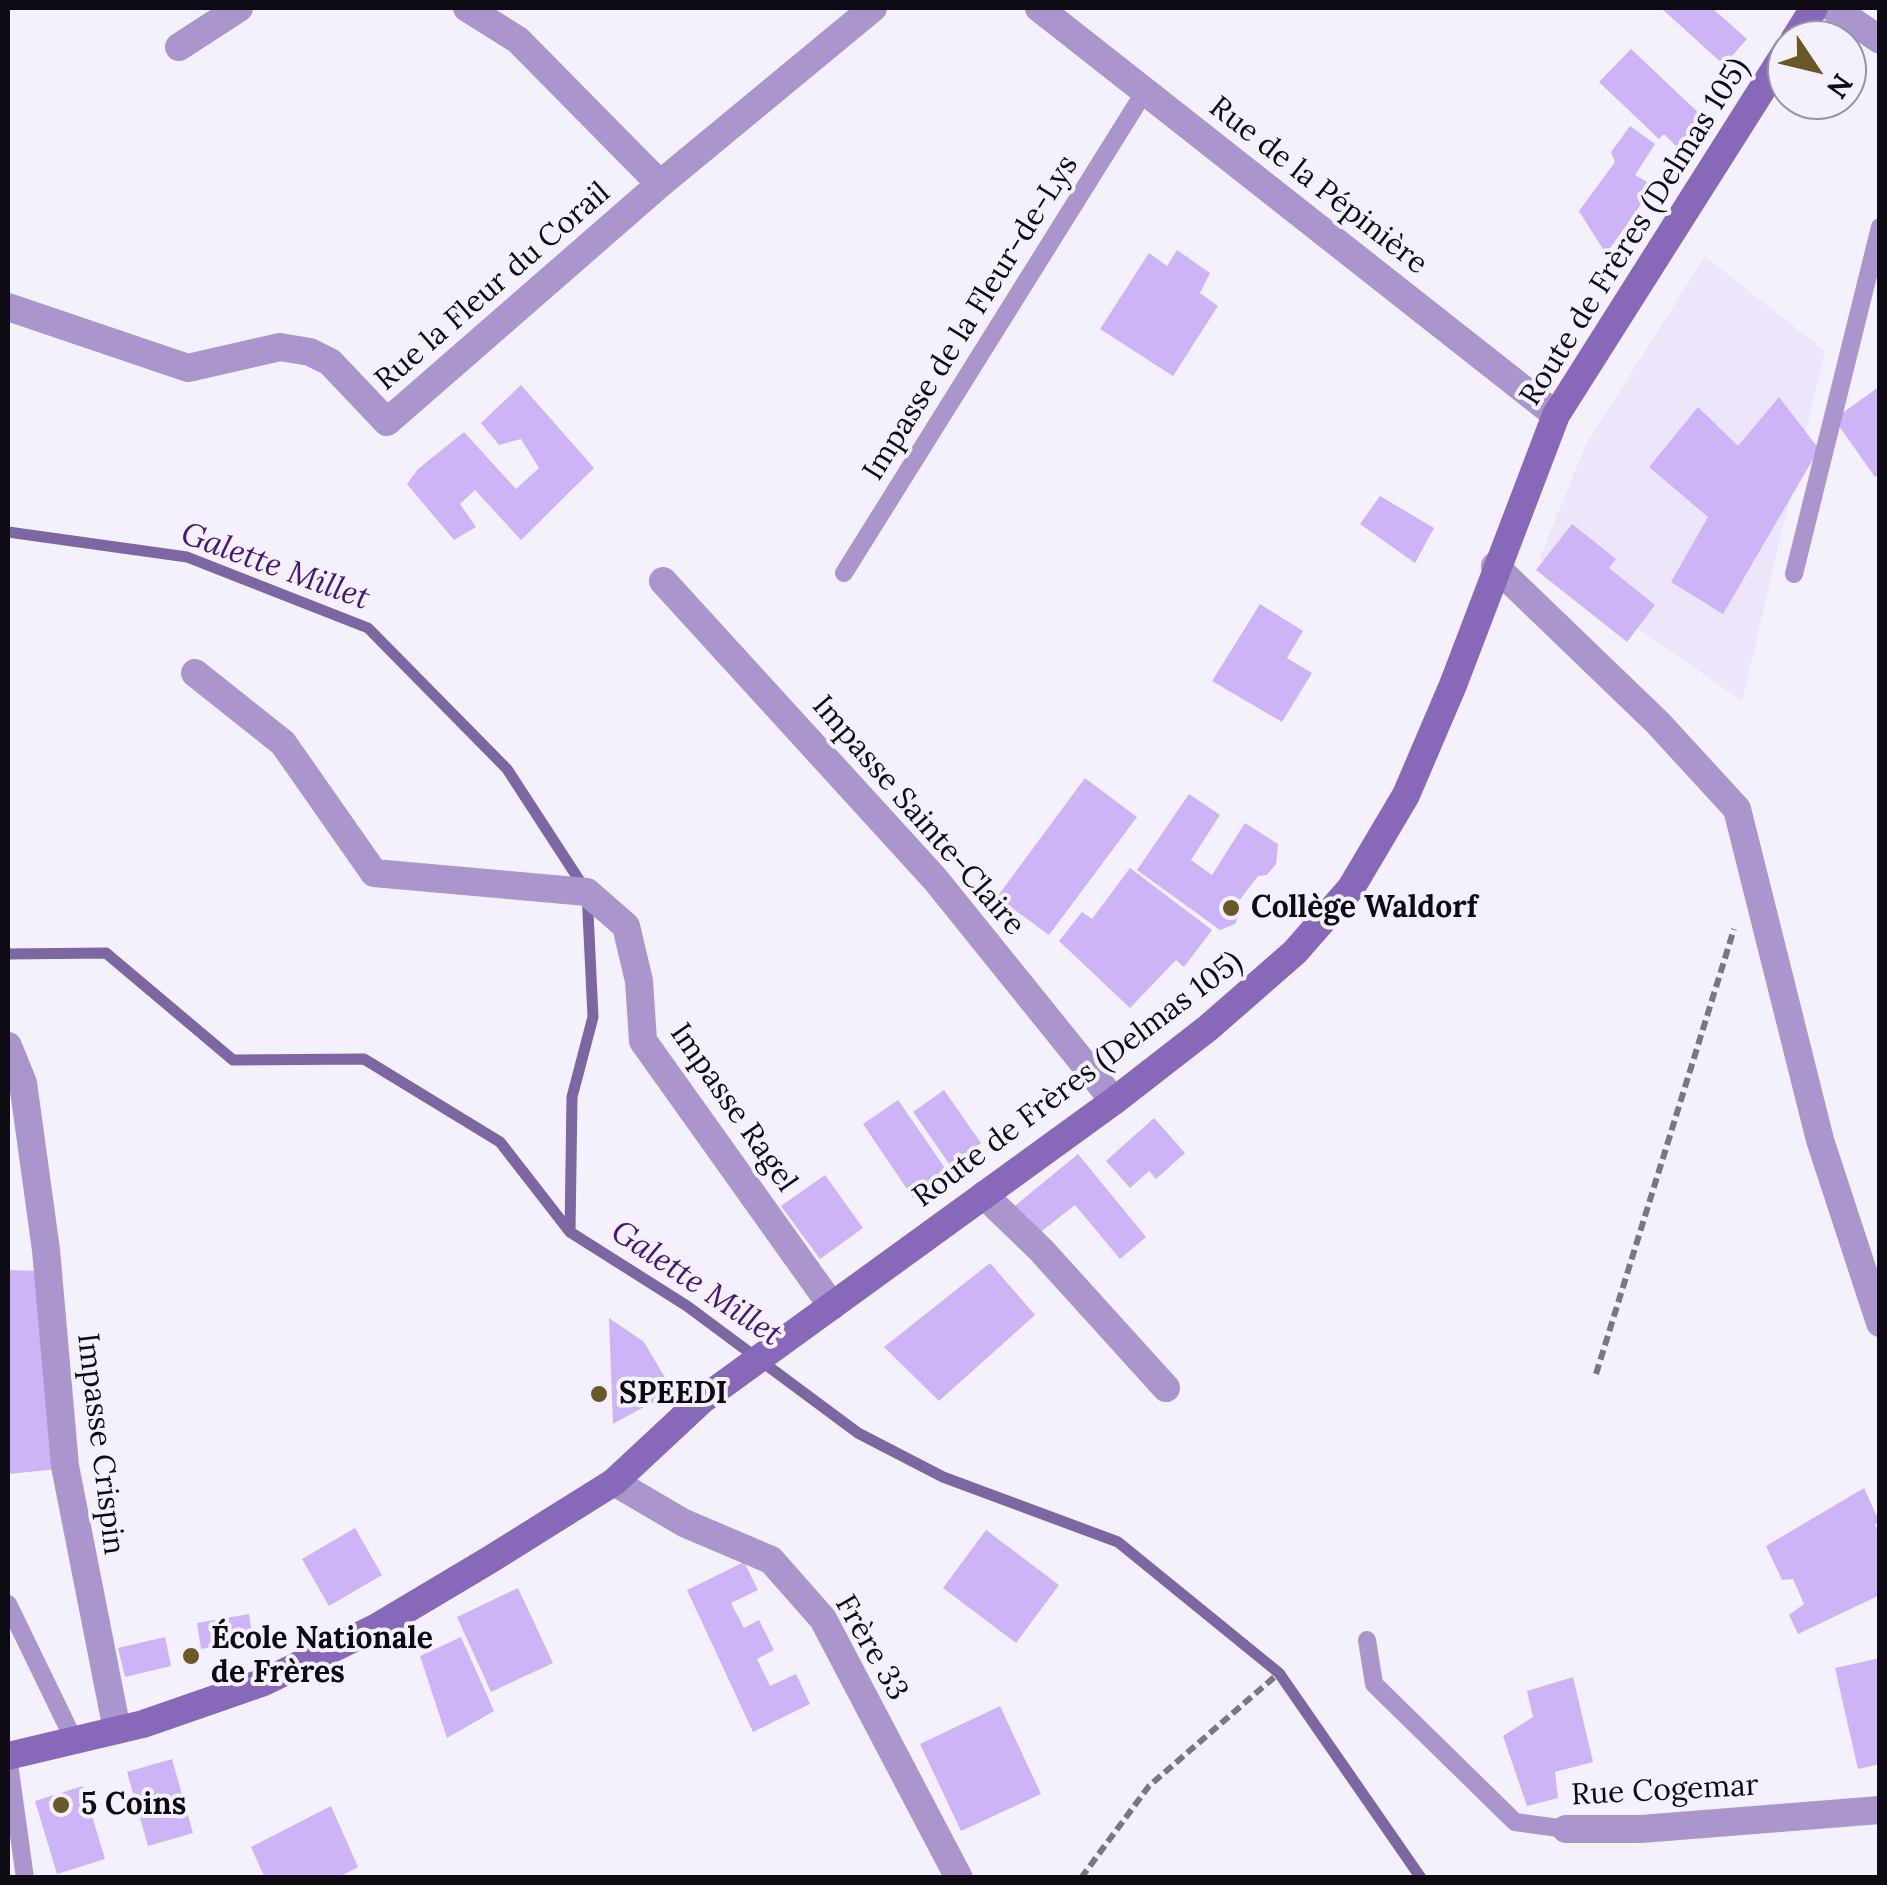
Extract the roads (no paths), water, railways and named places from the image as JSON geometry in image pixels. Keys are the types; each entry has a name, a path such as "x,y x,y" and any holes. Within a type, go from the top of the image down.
{"main road":[{"name":"Route de Frères (Delmas 105)","path":"8,1756 117,1730 264,1682 377,1628 614,1482 702,1400 1114,1101 1208,1028 1295,952 1350,888 1406,794 1454,685 1495,566 1556,414 1767,82"}],"street":[{"path":"179,47 239,8"},
{"path":"468,8 518,40 660,184"},
{"name":"Rue la Fleur du Corail","path":"8,307 188,368 280,347 310,352 330,362 387,422 660,184 873,8"},
{"name":"Rue de la Pépinière","path":"1039,8 1556,414"},
{"path":"1833,8 1880,40"},
{"path":"1495,566 1658,723 1736,808 1820,1140 1880,1323"},
{"name":"Impasse Sainte-Claire","path":"663,581 935,879 1114,1101"},
{"name":"Impasse Ragel","path":"194,672 282,743 374,873 587,892 626,926 640,980 643,1041 832,1306"},
{"name":"Impasse Crispin","path":"8,1046 22,1083 44,1232 65,1466 117,1730"},
{"path":"984,1195 1041,1250 1166,1388"},
{"name":"Frère 33","path":"614,1482 684,1523 770,1560 823,1619 960,1878"},
{"name":"Rue Cogemar","path":"1566,1829 1641,1829 1880,1810"}],"lane":[{"name":"Impasse de la Fleur-de-Lys","path":"844,573 1145,91"},
{"path":"1794,574 1880,227"},
{"path":"8,1604 74,1740"},
{"name":"Rue Cogemar","path":"1368,1640 1374,1684 1514,1822 1566,1829"},
{"path":"8,1756 26,1878"}],"waterway":[{"name":"Galette Millet","path":"8,532 187,557 368,628 507,769 587,892 593,1017 572,1097 570,1232 687,1306 858,1433 943,1477 1118,1542 1279,1673 1421,1878"},
{"path":"8,954 106,953 233,1060 364,1059 500,1142 570,1232"}],"place":[{"name":"Collège Waldorf","path":"1231,908"},
{"name":"SPEEDI","path":"599,1394"},
{"name":"École Nationale de Frères","path":"191,1656"},
{"name":"5 Coins","path":"61,1805"}]}
